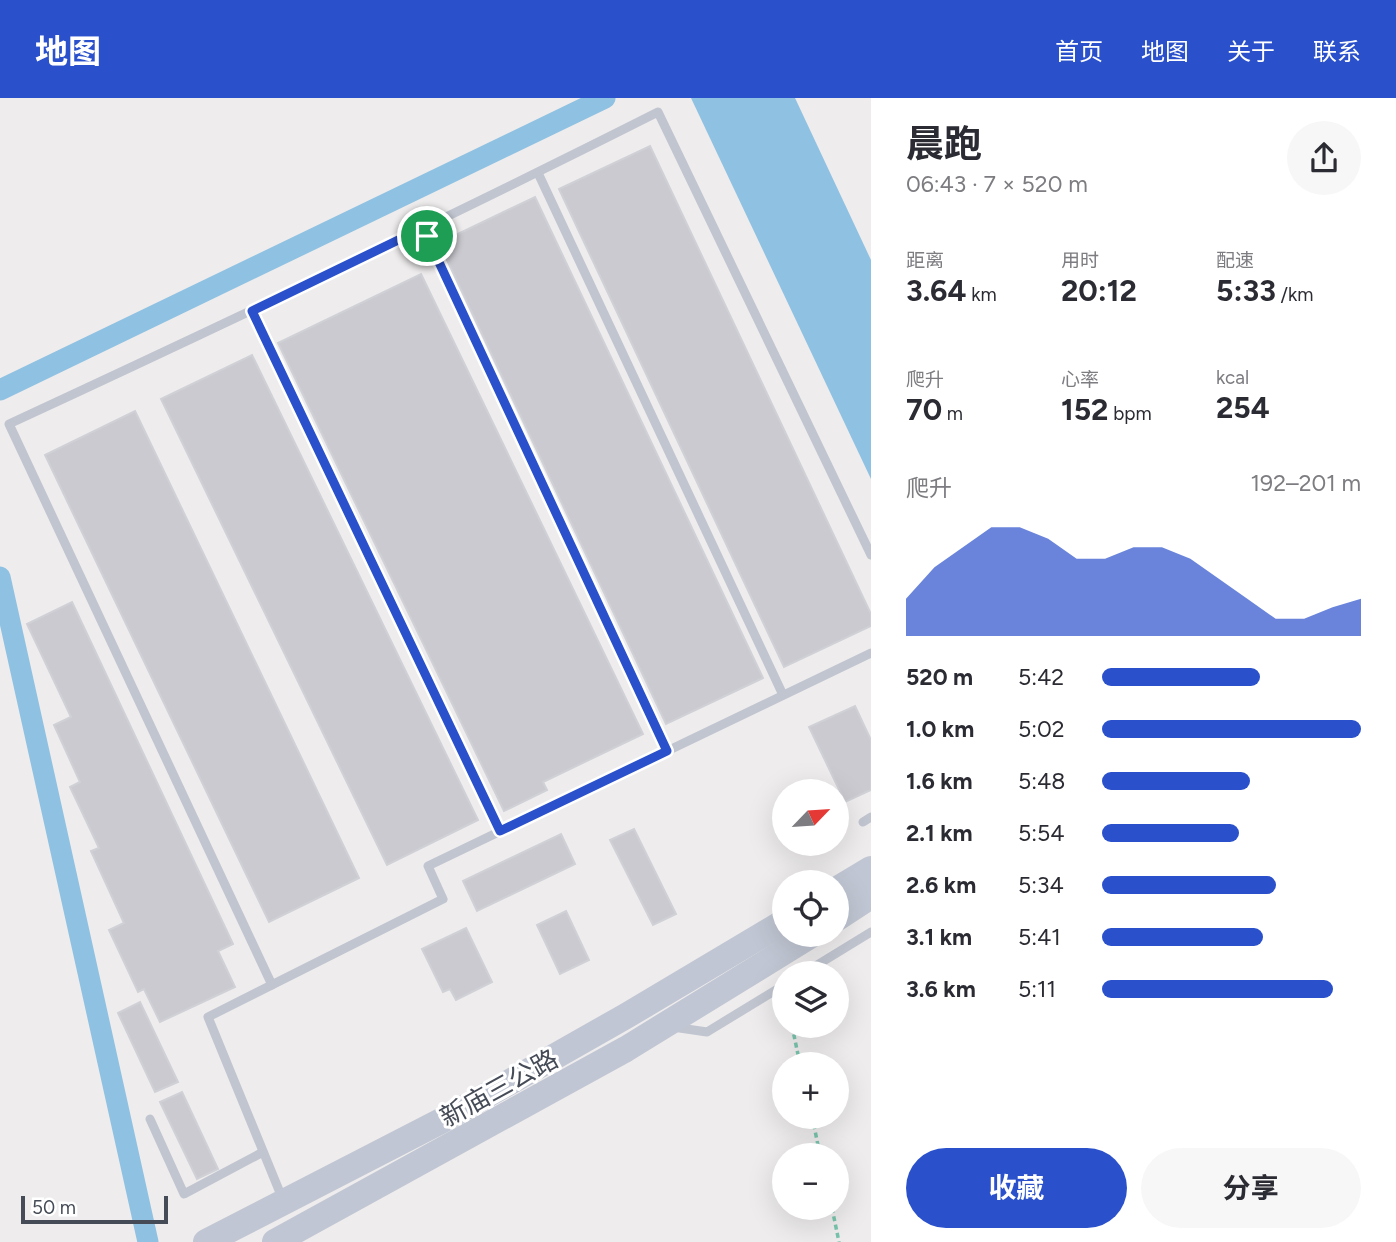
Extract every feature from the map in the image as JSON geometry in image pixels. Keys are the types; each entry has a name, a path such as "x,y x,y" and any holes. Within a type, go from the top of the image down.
{"main road":[{"path":"849,882 871,869"},
{"path":"849,910 871,896"},
{"name":"新庙三公路","path":"206,1242 441,1121 772,929"},
{"name":"新庙三公路","path":"275,1242 626,1049 792,947"}],"lane":[{"path":"272,985 9,424 252,311 658,112 871,555"},
{"path":"538,173 783,695"},
{"path":"423,228 667,751"},
{"path":"252,311 500,831"},
{"path":"284,1202 208,1017 443,899 428,866 871,653"},
{"path":"824,961 871,932"},
{"path":"665,1025 707,1032 772,992"},
{"path":"150,1119 184,1194 263,1152"}],"path":[{"path":"834,1220 839,1242"}],"water":[{"path":"691,98 795,98 871,260 871,479"}],"building":[{"path":"650,146 871,614 871,626 784,667 559,189"},
{"path":"535,197 763,678 666,724 439,243"},
{"path":"421,274 643,734 543,782 547,790 504,811 278,343"},
{"path":"252,355 478,820 387,865 161,399"},
{"path":"135,411 359,878 269,922 45,455"},
{"path":"72,602 233,944 218,951 235,987 160,1022 144,989 138,992 109,930 124,923 91,851 99,848 70,787 80,782 54,725 71,717 27,624"},
{"path":"855,706 871,740 871,790 849,800 849,779 834,779 809,727"},
{"path":"634,829 676,914 653,925 610,840"},
{"path":"561,834 575,864 477,911 463,881"},
{"path":"566,911 589,960 560,974 537,925"},
{"path":"466,928 492,982 456,1000 450,989 443,992 422,949"},
{"path":"140,1002 178,1082 155,1092 118,1013"},
{"path":"182,1092 218,1169 197,1179 160,1102"}],"waterway":[{"path":"0,390 605,98"},
{"path":"0,577 148,1242"}],"route":[{"path":"423,228 427,236 667,751 500,831 252,311 423,228"}]}
